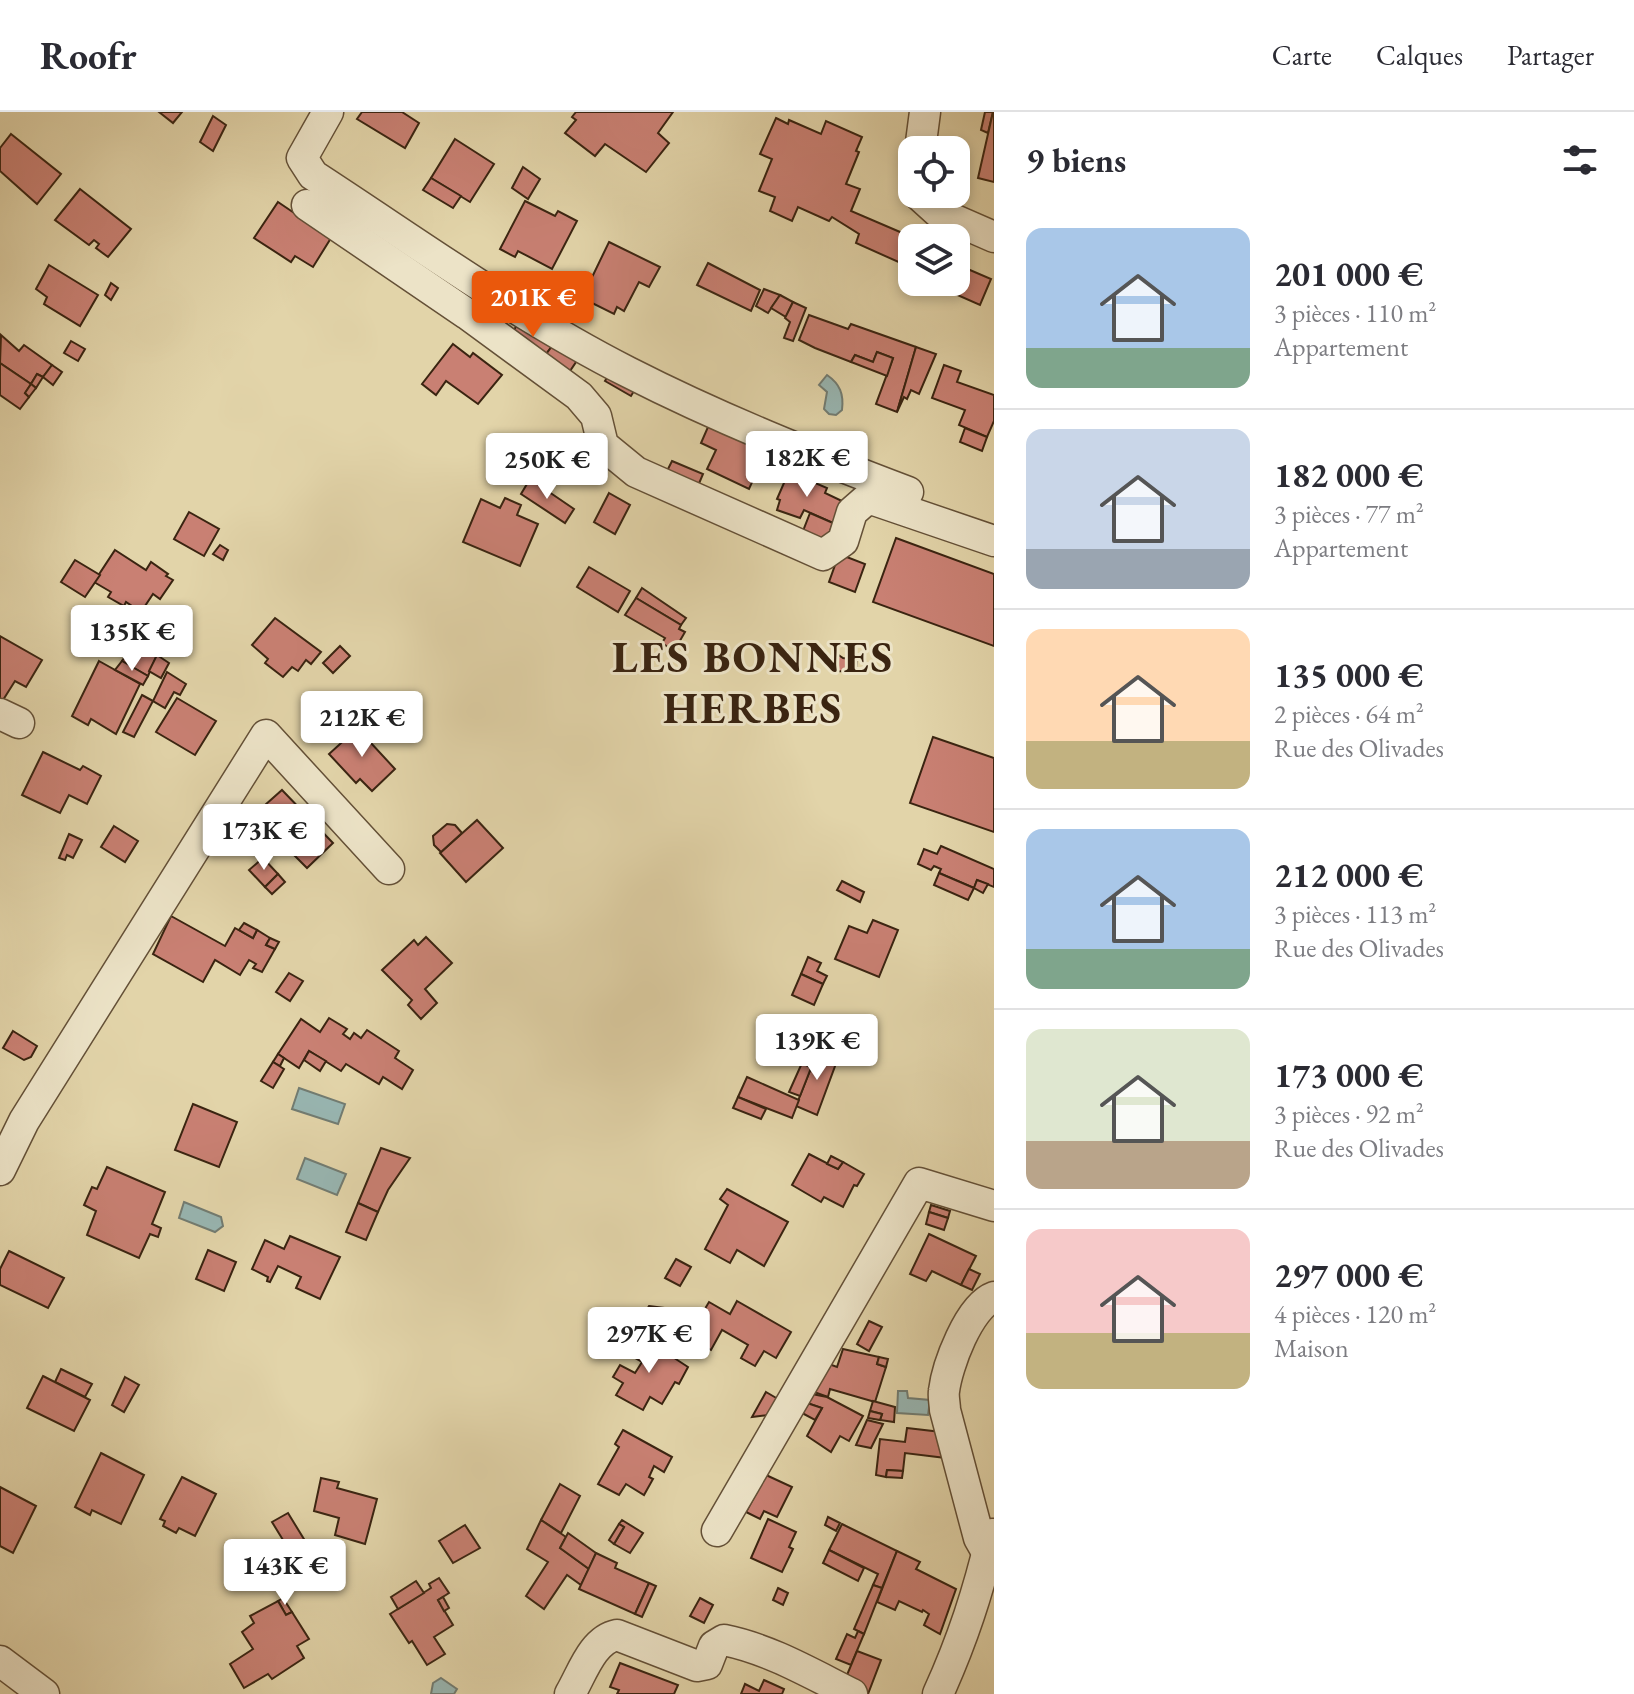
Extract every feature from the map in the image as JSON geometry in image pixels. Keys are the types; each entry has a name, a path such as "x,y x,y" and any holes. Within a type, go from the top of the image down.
{"street":[{"path":"328,112 302,158 313,175 536,320 627,372 802,452 994,523"},
{"path":"922,136 925,112"},
{"path":"307,205 467,314 579,396 596,416 603,445 636,472 823,555 843,541 852,512 868,498 994,541"},
{"path":"933,208 994,237"},
{"path":"0,1170 24,1121 266,735 389,869"},
{"path":"717,1531 919,1183 994,1206"},
{"path":"938,1694 965,1632 991,1539 979,1538 945,1410 944,1391 959,1341 975,1312 994,1297"},
{"path":"570,1694 596,1648 607,1637 617,1635 697,1666 707,1664 714,1646 724,1640 744,1644 852,1694"},
{"path":"0,1661 44,1694"}],"water":[{"path":"827,375 842,394 842,410 836,415 824,409 827,392 819,385"},
{"path":"299,1088 345,1104 338,1124 292,1109"},
{"path":"305,1158 346,1174 337,1195 297,1179"},
{"path":"184,1202 221,1217 223,1226 215,1232 179,1218"},
{"path":"898,1391 907,1391 908,1398 930,1400 928,1415 897,1413"},
{"path":"441,1678 457,1689 454,1694 431,1694 433,1683"}],"building":[{"path":"159,112 182,112 173,123"},
{"path":"362,112 402,112 419,123 405,148 357,119"},
{"path":"576,112 673,112 658,133 669,143 646,172 605,144 595,156 565,133 576,120 572,117"},
{"path":"985,112 993,112 988,133 981,130"},
{"path":"994,112 994,182 978,178"},
{"path":"213,116 226,125 213,151 200,142"},
{"path":"776,118 788,124 789,120 821,134 826,121 862,137 846,184 860,189 851,211 898,231 898,262 856,243 859,234 832,217 829,221 798,207 792,221 770,211 775,197 759,191 772,159 760,154"},
{"path":"11,134 61,174 37,204 0,171 0,148"},
{"path":"455,139 494,164 470,202 431,178"},
{"path":"523,167 540,179 528,199 512,188"},
{"path":"431,178 461,196 453,208 423,190"},
{"path":"80,189 131,229 108,257 96,248 99,244 94,240 89,245 55,220"},
{"path":"525,201 555,216 558,211 577,221 552,269 518,251 515,257 500,249"},
{"path":"278,202 331,238 313,267 295,256 291,262 254,238"},
{"path":"609,242 660,267 649,287 639,282 624,311 617,307 614,314 582,298"},
{"path":"708,263 760,290 751,311 697,285"},
{"path":"49,265 98,295 80,326 44,304 47,297 36,289"},
{"path":"970,270 991,279 980,305 960,296 970,296"},
{"path":"111,283 118,288 111,300 105,295"},
{"path":"764,289 780,295 768,313 756,306"},
{"path":"780,295 793,302 786,317 771,308"},
{"path":"793,302 806,308 793,341 784,338 790,322 785,318"},
{"path":"809,315 848,329 851,324 916,347 897,412 876,404 893,358 877,352 873,362 855,355 851,362 799,340"},
{"path":"520,321 555,342 544,357 511,334"},
{"path":"1,335 19,351 24,345 52,365 43,377 37,374 31,384 0,363"},
{"path":"71,341 85,349 78,361 64,353"},
{"path":"555,342 580,356 568,374 544,357"},
{"path":"453,344 470,357 473,353 502,375 478,404 446,381 436,395 422,384"},
{"path":"916,347 936,354 919,394 911,390 897,412"},
{"path":"877,352 893,358 887,376 851,362 855,355 873,362"},
{"path":"0,363 31,384 25,393 29,397 20,409 0,395"},
{"path":"52,365 62,372 53,385 43,377"},
{"path":"944,365 961,371 957,382 994,395 994,421 987,437 959,425 965,410 932,398"},
{"path":"610,373 637,386 631,396 605,381"},
{"path":"37,374 43,377 36,388 31,384"},
{"path":"31,384 36,388 29,397 25,393"},
{"path":"711,420 785,455 775,477 758,469 749,489 707,469 716,450 701,443"},
{"path":"965,428 987,437 982,451 960,442"},
{"path":"672,461 703,474 698,486 667,471"},
{"path":"794,474 810,481 808,485 811,487 813,482 827,488 825,493 842,501 833,523 804,510 800,518 777,510 780,500 777,499 787,476 792,479"},
{"path":"530,479 574,509 565,523 521,494"},
{"path":"609,493 630,505 615,534 594,522"},
{"path":"505,498 521,505 517,515 538,524 520,566 463,542 481,499 500,508"},
{"path":"189,512 219,529 204,556 174,539"},
{"path":"810,513 833,523 826,541 803,531"},
{"path":"896,538 994,574 994,646 873,602"},
{"path":"220,545 228,550 223,560 213,554"},
{"path":"115,550 146,570 151,562 173,580 160,599 153,594 141,612 126,602 124,606 108,597 111,592 94,582"},
{"path":"839,554 865,564 855,592 829,582"},
{"path":"75,560 100,575 85,597 61,582"},
{"path":"589,567 630,591 618,612 577,587"},
{"path":"642,588 686,618 681,625 636,598"},
{"path":"636,598 681,625 679,629 685,632 674,651 662,643 665,638 625,615"},
{"path":"275,618 321,652 311,664 306,660 298,671 292,667 283,677 265,663 268,659 252,645"},
{"path":"0,636 42,660 26,687 15,681 3,700 0,699"},
{"path":"136,641 157,655 148,676 122,661"},
{"path":"340,646 350,656 333,673 323,663"},
{"path":"837,654 857,660 856,672 836,671 829,664"},
{"path":"157,655 169,663 161,678 149,671"},
{"path":"99,661 140,684 116,734 91,719 88,725 72,716"},
{"path":"122,661 148,676 143,685 115,670"},
{"path":"167,672 186,684 180,695 174,692 165,708 153,701"},
{"path":"142,695 153,701 134,737 123,732"},
{"path":"177,698 216,721 195,755 156,732"},
{"path":"361,725 374,738 370,742 395,769 372,791 360,779 356,783 329,754"},
{"path":"933,737 994,758 994,832 910,803"},
{"path":"43,752 80,770 83,766 101,776 87,804 69,795 60,813 22,795"},
{"path":"282,790 333,843 307,868 292,853 299,847 277,824 271,829 256,813"},
{"path":"477,820 503,848 466,882 440,853"},
{"path":"447,824 455,825 462,833 441,852 434,845 433,836"},
{"path":"114,826 138,841 125,862 101,847"},
{"path":"69,834 82,840 73,858 67,855 65,860 59,858"},
{"path":"941,846 994,869 994,887 977,880 974,888 939,873 941,869 934,866 931,870 918,864 924,849 937,854"},
{"path":"263,858 278,874 265,887 249,870"},
{"path":"939,873 974,888 968,900 934,885"},
{"path":"278,874 285,882 272,894 265,887"},
{"path":"977,880 988,884 983,893 974,888"},
{"path":"842,881 864,892 860,902 837,890"},
{"path":"171,916 225,946 235,928 253,938 257,930 270,938 266,945 275,949 262,972 253,968 256,964 249,960 240,975 215,960 203,982 153,954"},
{"path":"873,920 898,930 879,977 835,959 849,926 867,933"},
{"path":"244,923 257,930 253,938 239,930"},
{"path":"426,937 452,963 425,989 437,1003 421,1019 408,1005 412,1000 382,970 414,940 418,945"},
{"path":"270,938 279,942 275,949 266,945"},
{"path":"808,957 821,963 817,971 827,976 823,984 801,974"},
{"path":"289,973 303,981 290,1001 276,992"},
{"path":"801,974 823,984 814,1005 792,995"},
{"path":"329,1018 347,1029 343,1034 350,1039 354,1033 361,1038 367,1030 399,1051 395,1058 413,1070 402,1089 383,1077 379,1084 346,1064 341,1071 309,1051 299,1068 278,1054 301,1019 320,1032"},
{"path":"13,1031 37,1046 31,1057 24,1060 3,1048"},
{"path":"309,1051 326,1061 320,1071 304,1060"},
{"path":"818,1051 838,1058 817,1115 796,1106 811,1068 807,1066 810,1059 814,1061"},
{"path":"278,1054 284,1058 280,1066 273,1062"},
{"path":"273,1062 284,1069 273,1088 261,1081"},
{"path":"802,1063 811,1068 800,1096 789,1092"},
{"path":"747,1077 799,1100 792,1118 738,1097"},
{"path":"738,1097 766,1109 761,1119 733,1108"},
{"path":"193,1104 237,1122 219,1167 175,1150"},
{"path":"381,1148 410,1158 388,1190 378,1212 358,1203"},
{"path":"809,1154 838,1169 843,1162 864,1174 857,1186 854,1185 843,1207 824,1197 821,1202 792,1185"},
{"path":"831,1156 843,1162 838,1169 827,1164"},
{"path":"107,1167 165,1192 152,1224 161,1228 158,1237 150,1234 139,1258 87,1235 96,1211 84,1205 92,1187 97,1189"},
{"path":"727,1189 788,1222 764,1266 737,1250 730,1263 705,1249 728,1205 720,1199"},
{"path":"358,1203 378,1212 366,1240 346,1232"},
{"path":"931,1205 950,1211 948,1218 929,1212"},
{"path":"929,1212 948,1218 944,1230 926,1224"},
{"path":"929,1234 976,1256 961,1285 932,1271 926,1281 910,1274"},
{"path":"290,1236 340,1257 320,1299 296,1288 301,1277 278,1266 270,1282 267,1281 268,1277 252,1269 265,1240 284,1249"},
{"path":"208,1250 236,1262 224,1291 196,1279"},
{"path":"9,1251 64,1278 48,1308 0,1285 0,1269"},
{"path":"676,1259 691,1267 680,1286 665,1278"},
{"path":"969,1269 980,1274 972,1290 961,1285"},
{"path":"737,1301 791,1332 776,1358 764,1351 755,1366 741,1358 748,1345 722,1330 711,1350 688,1337 709,1302 730,1314"},
{"path":"649,1306 673,1309 665,1323 646,1311"},
{"path":"869,1321 882,1327 869,1351 857,1344"},
{"path":"639,1335 688,1367 679,1384 675,1382 662,1404 650,1397 643,1410 616,1395 623,1383 613,1377 620,1365 635,1373 642,1362 628,1354"},
{"path":"843,1349 879,1357 877,1364 886,1367 875,1402 830,1389 828,1397 814,1392 829,1364 837,1367"},
{"path":"879,1357 888,1359 886,1367 877,1364"},
{"path":"61,1369 92,1384 85,1397 55,1382"},
{"path":"43,1376 90,1400 74,1431 27,1408"},
{"path":"125,1377 139,1385 124,1412 112,1405"},
{"path":"766,1392 778,1399 769,1415 752,1417"},
{"path":"812,1394 827,1397 863,1416 849,1441 840,1436 831,1452 807,1436 822,1408 807,1403"},
{"path":"873,1401 895,1407 894,1422 880,1420 882,1414 870,1411"},
{"path":"807,1403 822,1408 815,1420 802,1413"},
{"path":"870,1411 882,1414 880,1420 868,1418"},
{"path":"867,1420 883,1424 871,1448 856,1445"},
{"path":"907,1428 941,1432 946,1458 905,1453 903,1471 887,1470 886,1477 876,1475 880,1439 905,1442"},
{"path":"623,1430 672,1457 664,1472 654,1466 649,1477 653,1479 644,1495 626,1484 619,1495 598,1484 619,1447 615,1444"},
{"path":"101,1453 144,1475 121,1524 92,1510 90,1515 75,1507"},
{"path":"887,1470 903,1471 902,1478 886,1477"},
{"path":"766,1475 792,1487 777,1517 764,1511 760,1519 746,1512"},
{"path":"182,1477 216,1494 195,1536 179,1528 176,1533 163,1526 165,1521 160,1519"},
{"path":"321,1478 339,1482 337,1488 377,1499 365,1544 335,1535 339,1518 314,1511"},
{"path":"560,1484 580,1496 561,1533 541,1520"},
{"path":"0,1487 36,1506 13,1553 0,1546"},
{"path":"288,1513 310,1549 294,1558 272,1522"},
{"path":"828,1517 840,1523 836,1531 825,1525"},
{"path":"768,1519 796,1532 789,1547 793,1549 782,1572 751,1558"},
{"path":"541,1520 566,1537 560,1548 589,1569 581,1585 567,1575 544,1609 526,1596 548,1562 527,1549"},
{"path":"622,1520 643,1533 630,1553 614,1544 624,1527 619,1524"},
{"path":"619,1524 624,1527 614,1544 609,1540"},
{"path":"842,1524 897,1551 882,1588 873,1585 878,1574 829,1550"},
{"path":"465,1525 480,1548 453,1563 439,1541"},
{"path":"568,1533 596,1553 589,1569 560,1548"},
{"path":"829,1550 864,1568 858,1581 823,1563"},
{"path":"897,1551 920,1562 916,1569 956,1589 940,1634 924,1625 929,1614 923,1610 899,1601 895,1610 877,1602"},
{"path":"596,1553 617,1563 615,1568 649,1583 635,1614 579,1589"},
{"path":"439,1578 449,1593 438,1600 453,1625 434,1637 445,1654 427,1665 390,1614 431,1588 429,1584"},
{"path":"416,1581 424,1593 398,1609 391,1597"},
{"path":"649,1583 656,1586 642,1617 635,1614"},
{"path":"873,1585 882,1588 864,1634 854,1629"},
{"path":"778,1588 788,1593 783,1605 773,1600"},
{"path":"443,1597 449,1608 444,1611 438,1600"},
{"path":"283,1598 292,1612 286,1615 278,1601"},
{"path":"700,1598 713,1605 704,1623 690,1616"},
{"path":"278,1601 286,1615 292,1612 309,1639 297,1646 304,1658 272,1679 268,1674 244,1688 230,1664 253,1649 242,1632 254,1623 250,1616"},
{"path":"858,1631 864,1634 851,1665 836,1659 847,1634 855,1638"},
{"path":"857,1651 881,1660 868,1694 844,1682"},
{"path":"620,1663 678,1685 674,1694 617,1694 619,1690 610,1687"},
{"path":"764,1680 784,1689 782,1694 741,1694 745,1684 759,1691"}],"district":[{"name":"LES BONNES HERBES","path":"753,682"}]}
